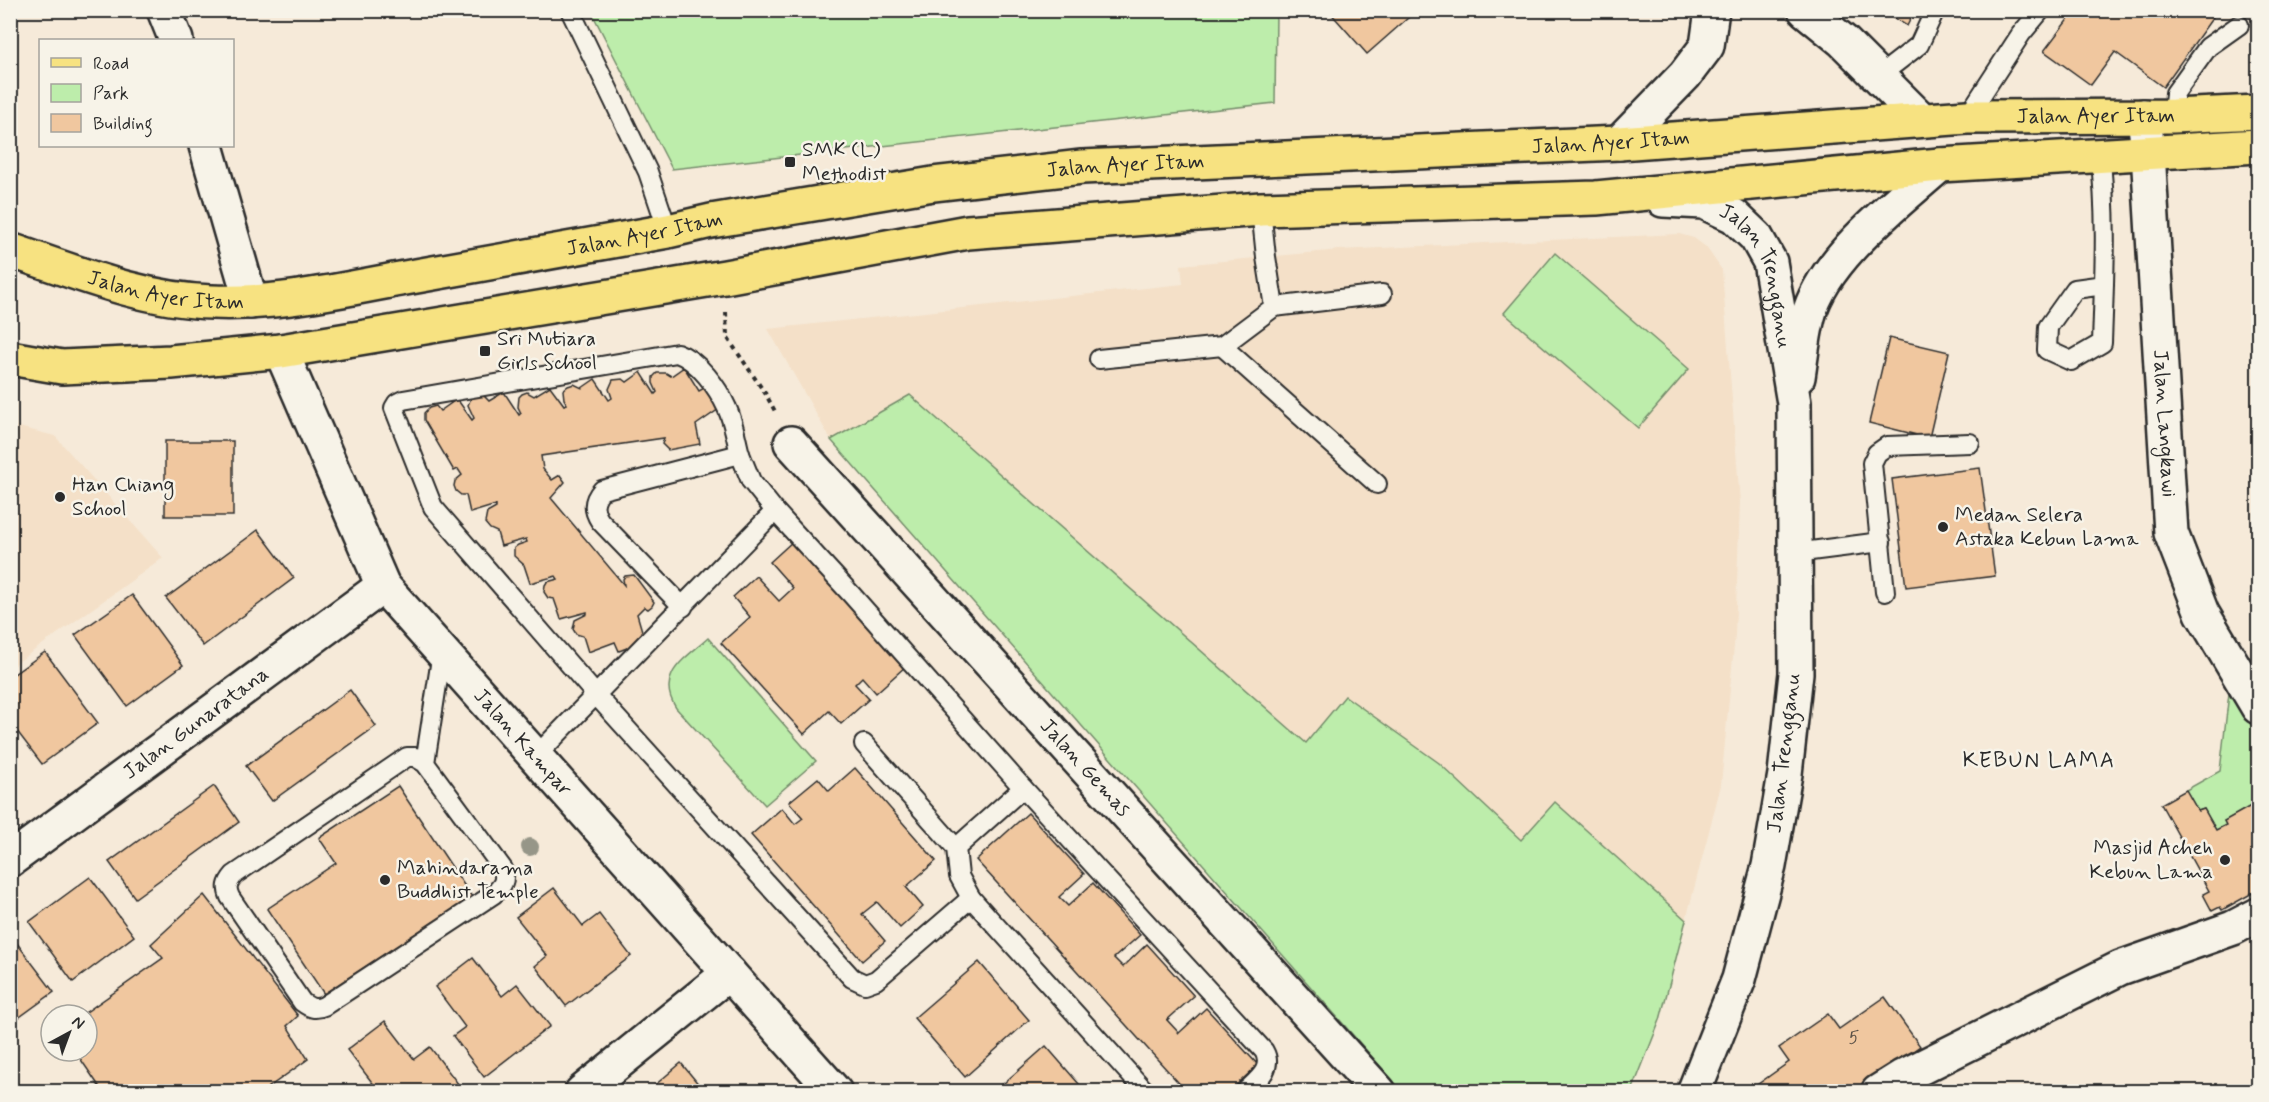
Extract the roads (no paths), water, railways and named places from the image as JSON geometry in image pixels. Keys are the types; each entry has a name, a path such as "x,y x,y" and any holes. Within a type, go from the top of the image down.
{"main road":[{"name":"Jalan Ayer Itam","path":"10,250 114,285 170,298 211,303 251,302 315,294 668,231 711,221 933,184 1082,167 1619,143 1966,117 2244,113"},
{"name":"Jalan Ayer Itam","path":"10,358 62,367 171,362 281,351 725,277 968,232 1261,209 1596,198 1940,165 2259,146"}],"street":[{"path":"164,10 176,39"},
{"path":"1619,143 1685,75 1707,46 1712,10"},
{"path":"1804,10 1844,41 1922,120"},
{"name":"Jalan Langkawi","path":"2158,116 2148,152 2171,533 2202,614 2259,707"},
{"path":"206,147 251,302"},
{"name":"Jalan Trengganu","path":"1794,403 1808,316 1821,287 1851,247 1940,165"},
{"name":"Jalan Trengganu","path":"1596,198 1704,202 1734,216 1756,237 1770,262 1794,403 1796,673 1785,774 1768,866 1739,979 1694,1092"},
{"name":"Jalan Kampar","path":"281,351 383,586 835,1092"},
{"name":"Jalan Gemas","path":"791,443 1379,1092"},
{"name":"Jalan Gunaratana","path":"10,860 383,586"},
{"path":"1878,1092 1902,1077 2120,968 2233,928 2259,915"},
{"path":"582,1092 729,973"}],"lane":[{"path":"570,10 648,172 668,231"},
{"path":"1879,76 1919,45 1935,10"},
{"path":"1966,117 2021,34 2041,10"},
{"path":"2158,116 2208,47 2240,25"},
{"path":"2100,154 2103,179 2104,285"},
{"path":"1261,209 1274,306"},
{"path":"1099,359 1222,346 1274,306 1382,294"},
{"path":"1222,346 1377,484"},
{"path":"972,898 876,980 865,984 852,978 596,695 433,507 394,408 397,403 403,400 677,353 693,361 727,408 740,454 751,481 775,512 1264,1051 1268,1059 1267,1067 1262,1076 1245,1092"},
{"path":"1885,592 1872,464 1877,453 1887,446 1970,443"},
{"path":"683,607 600,521 595,514 595,498 602,490 612,486 740,454"},
{"path":"536,756 775,512"},
{"path":"1795,553 1881,542"},
{"path":"425,763 415,757 408,758 234,875 229,882 227,890 230,897 302,1002 308,1007 316,1009 324,1006 494,894 502,886 505,878 503,869 425,763 442,652"},
{"path":"864,744 956,848 959,876 972,898 1146,1092"},
{"path":"956,848 1023,788"}],"place":[{"name":"SMK (L) Methodist","path":"790,162"},
{"name":"Sri Mutiara Girls School","path":"485,351"},
{"name":"Han Chiang School","path":"60,497"},
{"name":"Medan Selera Astaka Kebun Lama","path":"1943,527"},
{"name":"Masjid Acheh Kebun Lama","path":"2225,860"},
{"name":"Mahindarama Buddhist Temple","path":"385,880"}],"district":[{"name":"KEBUN LAMA","path":"2039,761"}]}
